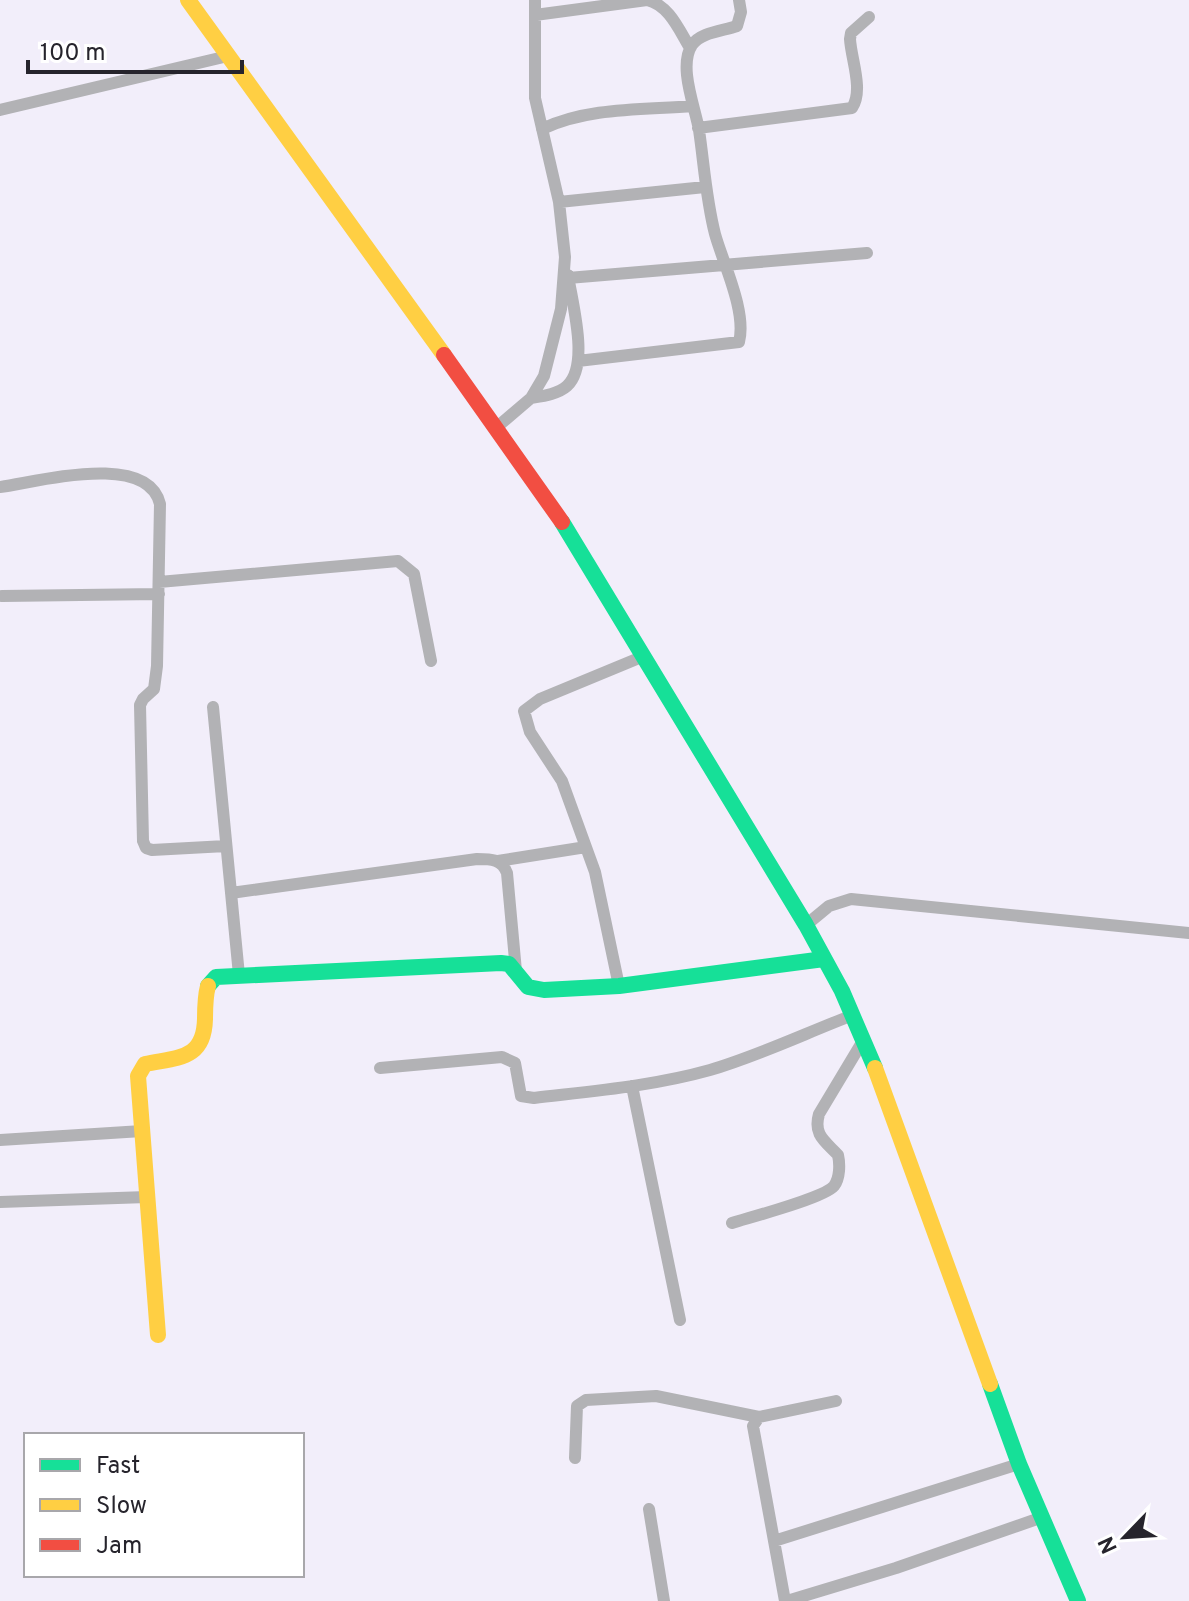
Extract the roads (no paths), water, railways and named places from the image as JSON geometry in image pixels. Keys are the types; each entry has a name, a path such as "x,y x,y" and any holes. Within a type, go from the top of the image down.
{"street":[{"path":"188,0 551,504 806,925 864,1039 950,1267 1019,1464 1078,1601"},
{"path":"531,398 564,389 576,373 578,361 559,202 535,98 535,0"},
{"path":"535,15 647,0 655,2 669,15 690,48"},
{"path":"578,361 739,342 741,335 737,309 711,220 705,187 698,128 688,83 688,55 690,48 703,35 737,26 741,12 739,0"},
{"path":"698,128 852,108 857,91 851,33 869,17"},
{"path":"0,110 228,56"},
{"path":"542,129 582,115 693,106"},
{"path":"559,202 705,187"},
{"path":"568,278 867,253"},
{"path":"497,427 538,389 561,309 565,257"},
{"path":"0,487 95,473 134,478 155,490 160,504 157,680 154,689 140,705 143,841 146,848 152,850 226,846"},
{"path":"2,596 159,588 398,561 414,574 431,661"},
{"path":"619,986 599,884 562,781 530,732 524,711 540,699 644,656"},
{"path":"213,707 239,975"},
{"path":"231,893 477,859 498,861 586,847"},
{"path":"498,861 507,873 516,971"},
{"path":"806,925 829,906 851,899 1189,933"},
{"path":"158,1335 138,1076 140,1069 152,1062 197,1050 204,1037 206,989 216,977 486,962 509,964 528,987 535,989 619,986 824,959"},
{"path":"380,1068 502,1057 515,1063 518,1092 527,1098 632,1086 726,1064 853,1015"},
{"path":"732,1223 819,1195 834,1186 839,1174 838,1155 820,1138 817,1121 864,1039"},
{"path":"632,1086 680,1320"},
{"path":"0,1140 142,1131"},
{"path":"0,1202 147,1197"},
{"path":"575,1458 577,1406 586,1400 656,1396 759,1417 836,1401"},
{"path":"759,1417 753,1431 786,1601 930,1557 1040,1518"},
{"path":"774,1541 1019,1464"},
{"path":"649,1509 664,1601"}]}
